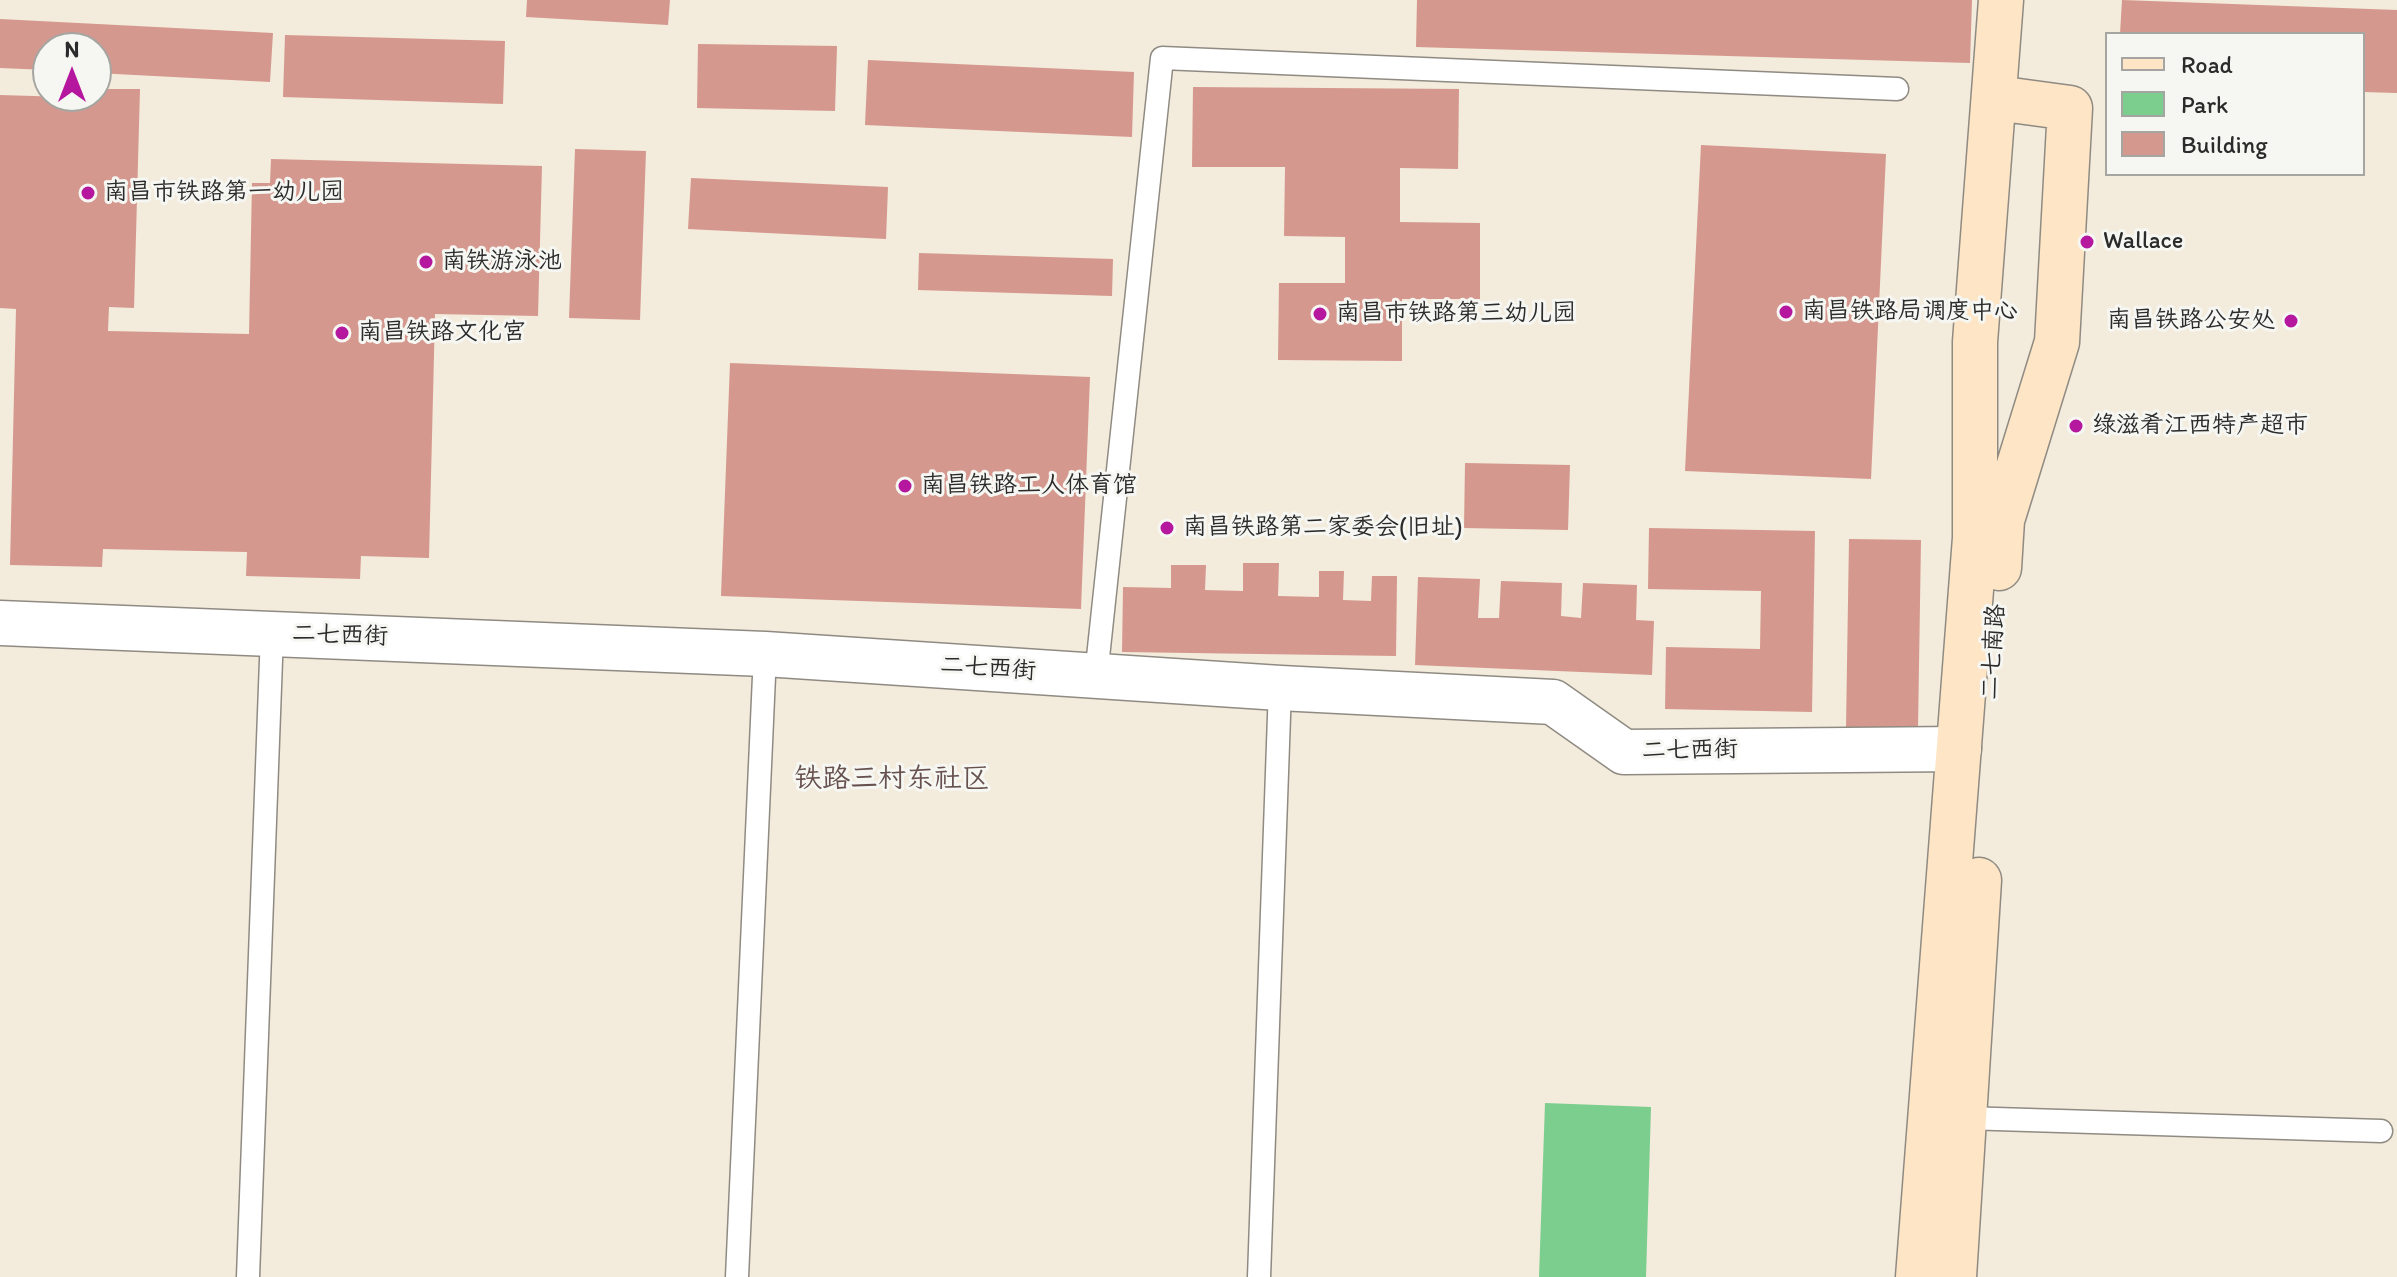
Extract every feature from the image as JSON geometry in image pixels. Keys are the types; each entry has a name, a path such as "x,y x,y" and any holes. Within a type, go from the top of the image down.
{"main road":[{"name":"二七南路","path":"1918,1277 1975,538 1975,342 1996,98 2001,0"},
{"name":"二七南路","path":"1954,1277 2002,520 2057,342 2070,108 1996,98"}],"street":[{"name":"二七西街","path":"0,623 765,654 1280,688 1553,702 1624,752 1959,749"}],"lane":[{"path":"1096,676 1162,58 1897,89"},
{"path":"248,1277 272,633"},
{"path":"737,1277 765,654"},
{"path":"1259,1277 1280,688"},
{"path":"1964,1118 2381,1131"}],"green space":[{"path":"1545,1103 1651,1107 1646,1277 1539,1277"}],"building":[{"path":"527,0 670,0 668,25 526,17"},
{"path":"1417,0 1972,0 1970,63 1416,47"},
{"path":"2122,0 2397,10 2397,93 2365,92 2365,32 2120,32"},
{"path":"0,19 273,33 270,82 112,74 112,32 32,32 32,69 0,68"},
{"path":"285,35 505,41 503,104 283,97"},
{"path":"698,44 837,46 835,111 697,108"},
{"path":"868,60 1134,72 1132,137 865,125"},
{"path":"1193,87 1459,89 1458,169 1400,168 1400,222 1480,223 1480,299 1402,299 1402,361 1278,360 1279,283 1345,283 1345,237 1284,236 1285,167 1192,167"},
{"name":"南昌铁路文化宫","path":"112,89 140,89 134,308 109,307 108,331 249,334 252,183 270,183 271,159 542,166 538,316 435,314 429,558 361,556 360,579 246,576 247,552 103,549 102,567 10,565 16,309 0,308 0,95 32,96 32,112 112,112"},
{"name":"南昌铁路局调度中心","path":"1701,145 1886,154 1871,479 1685,471"},
{"path":"575,149 646,151 640,320 569,318"},
{"path":"691,178 888,187 886,239 688,229"},
{"path":"919,253 1113,259 1112,296 918,290"},
{"name":"南昌铁路工人体育馆","path":"730,363 1090,377 1081,609 721,596"},
{"path":"1465,463 1570,465 1568,530 1464,528"},
{"path":"1649,528 1815,531 1812,712 1665,709 1666,647 1760,649 1761,591 1648,589"},
{"path":"1849,539 1921,540 1918,728 1846,727"},
{"path":"1243,563 1279,563 1278,596 1319,597 1319,571 1344,571 1343,600 1371,601 1372,576 1397,576 1396,656 1122,652 1123,587 1171,588 1171,565 1206,565 1205,590 1243,591"},
{"path":"1418,577 1480,579 1478,618 1499,618 1501,581 1562,583 1561,616 1581,618 1583,583 1637,585 1636,620 1654,621 1652,675 1415,665"}],"place":[{"name":"南昌市铁路第一幼儿园","path":"88,193"},
{"name":"Wallace","path":"2087,242"},
{"name":"南铁游泳池","path":"426,262"},
{"name":"南昌铁路局调度中心","path":"1786,312"},
{"name":"南昌市铁路第三幼儿园","path":"1320,314"},
{"name":"南昌铁路公安处","path":"2291,321"},
{"name":"南昌铁路文化宫","path":"342,333"},
{"name":"绿滋肴江西特产超市","path":"2076,426"},
{"name":"南昌铁路工人体育馆","path":"905,486"},
{"name":"南昌铁路第二家委会(旧址)","path":"1167,528"}],"district":[{"name":"铁路三村东社区","path":"892,780"}]}
